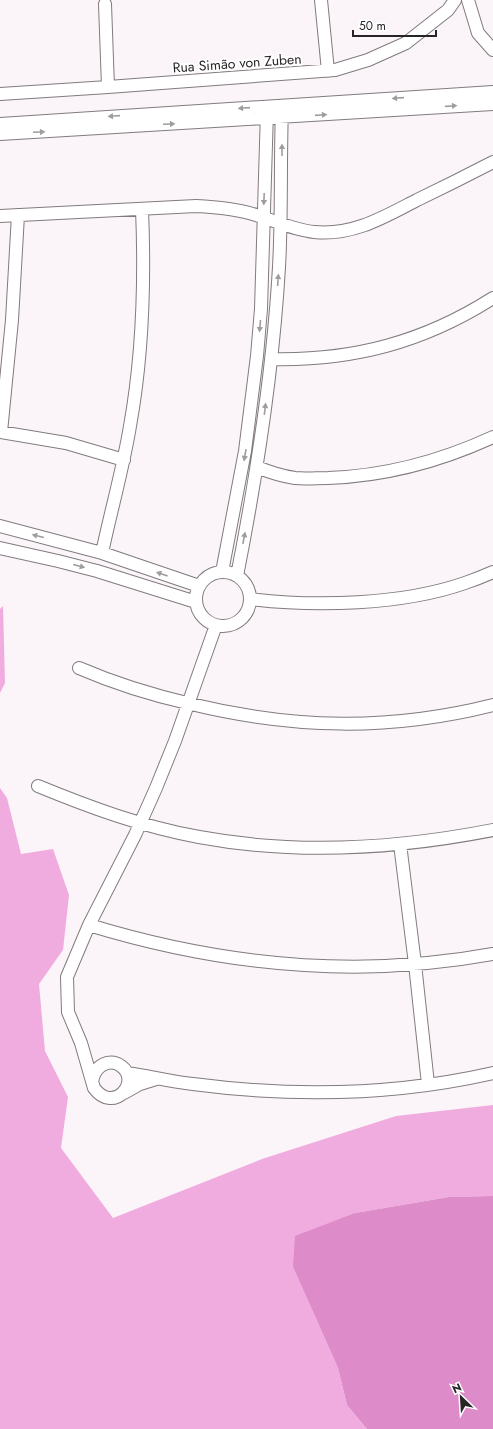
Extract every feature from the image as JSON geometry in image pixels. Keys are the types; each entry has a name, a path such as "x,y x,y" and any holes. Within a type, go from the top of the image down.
{"street":[{"path":"321,0 328,71"},
{"name":"Rua Simão von Zuben","path":"0,94 108,88 335,70 368,60 406,42 448,10 454,0"},
{"path":"468,0 478,33 493,50"},
{"path":"105,4 108,88"},
{"path":"282,112 493,92"},
{"path":"0,124 493,104"},
{"path":"0,134 267,112"},
{"path":"222,572 245,452 261,309 267,112"},
{"path":"237,576 257,467 271,359 281,223 282,112"},
{"path":"0,216 196,206 226,208 263,217 302,230 319,233 336,233 360,228 493,162"},
{"path":"102,553 124,460 136,389 142,331 144,281 142,208"},
{"path":"18,215 12,320 0,432 66,443 124,460"},
{"path":"271,359 312,359 382,348 411,339 446,325 493,298"},
{"path":"257,467 275,474 295,478 362,476 393,471 431,461 461,451 493,437"},
{"path":"0,526 102,553 199,586"},
{"path":"0,548 58,560 196,602"},
{"path":"226,572 237,576 246,584 249,592 250,599 245,614 239,620 228,625 216,625 203,616 198,610 196,602 199,586 210,575 226,572"},
{"path":"250,599 277,603 320,604 393,598 429,592 464,583 493,572"},
{"path":"156,1079 140,1084 118,1097 111,1099 104,1098 98,1094 94,1088 81,1043 68,1012 67,977 89,925 113,880 156,788 216,625"},
{"path":"79,668 138,691 218,711 263,719 340,724 401,722 455,714 493,705"},
{"path":"38,786 78,802 140,823 198,837 256,844 314,848 350,847 400,844 493,830"},
{"path":"400,844 428,1084"},
{"path":"89,925 160,945 232,958 305,966 379,966 415,964 493,954"},
{"path":"81,1043 88,1052 103,1064"},
{"path":"92,1081 97,1068 103,1064 117,1064 123,1067 129,1080 128,1087 124,1093"},
{"path":"127,1073 156,1079 230,1088 306,1092 373,1089 428,1084 493,1073"}],"shaded area":[{"path":"3,606 5,683 0,693 0,609"},
{"path":"0,788 7,798 21,854 53,849 69,895 63,950 39,984 45,1051 68,1097 61,1148 113,1218 262,1159 396,1116 493,1105 493,1196 449,1197 355,1213 293,1267 338,1368 347,1405 367,1429 0,1429"},
{"path":"493,1196 493,1429 367,1429 347,1405 338,1368 293,1267 295,1236 355,1213 449,1197"}]}
